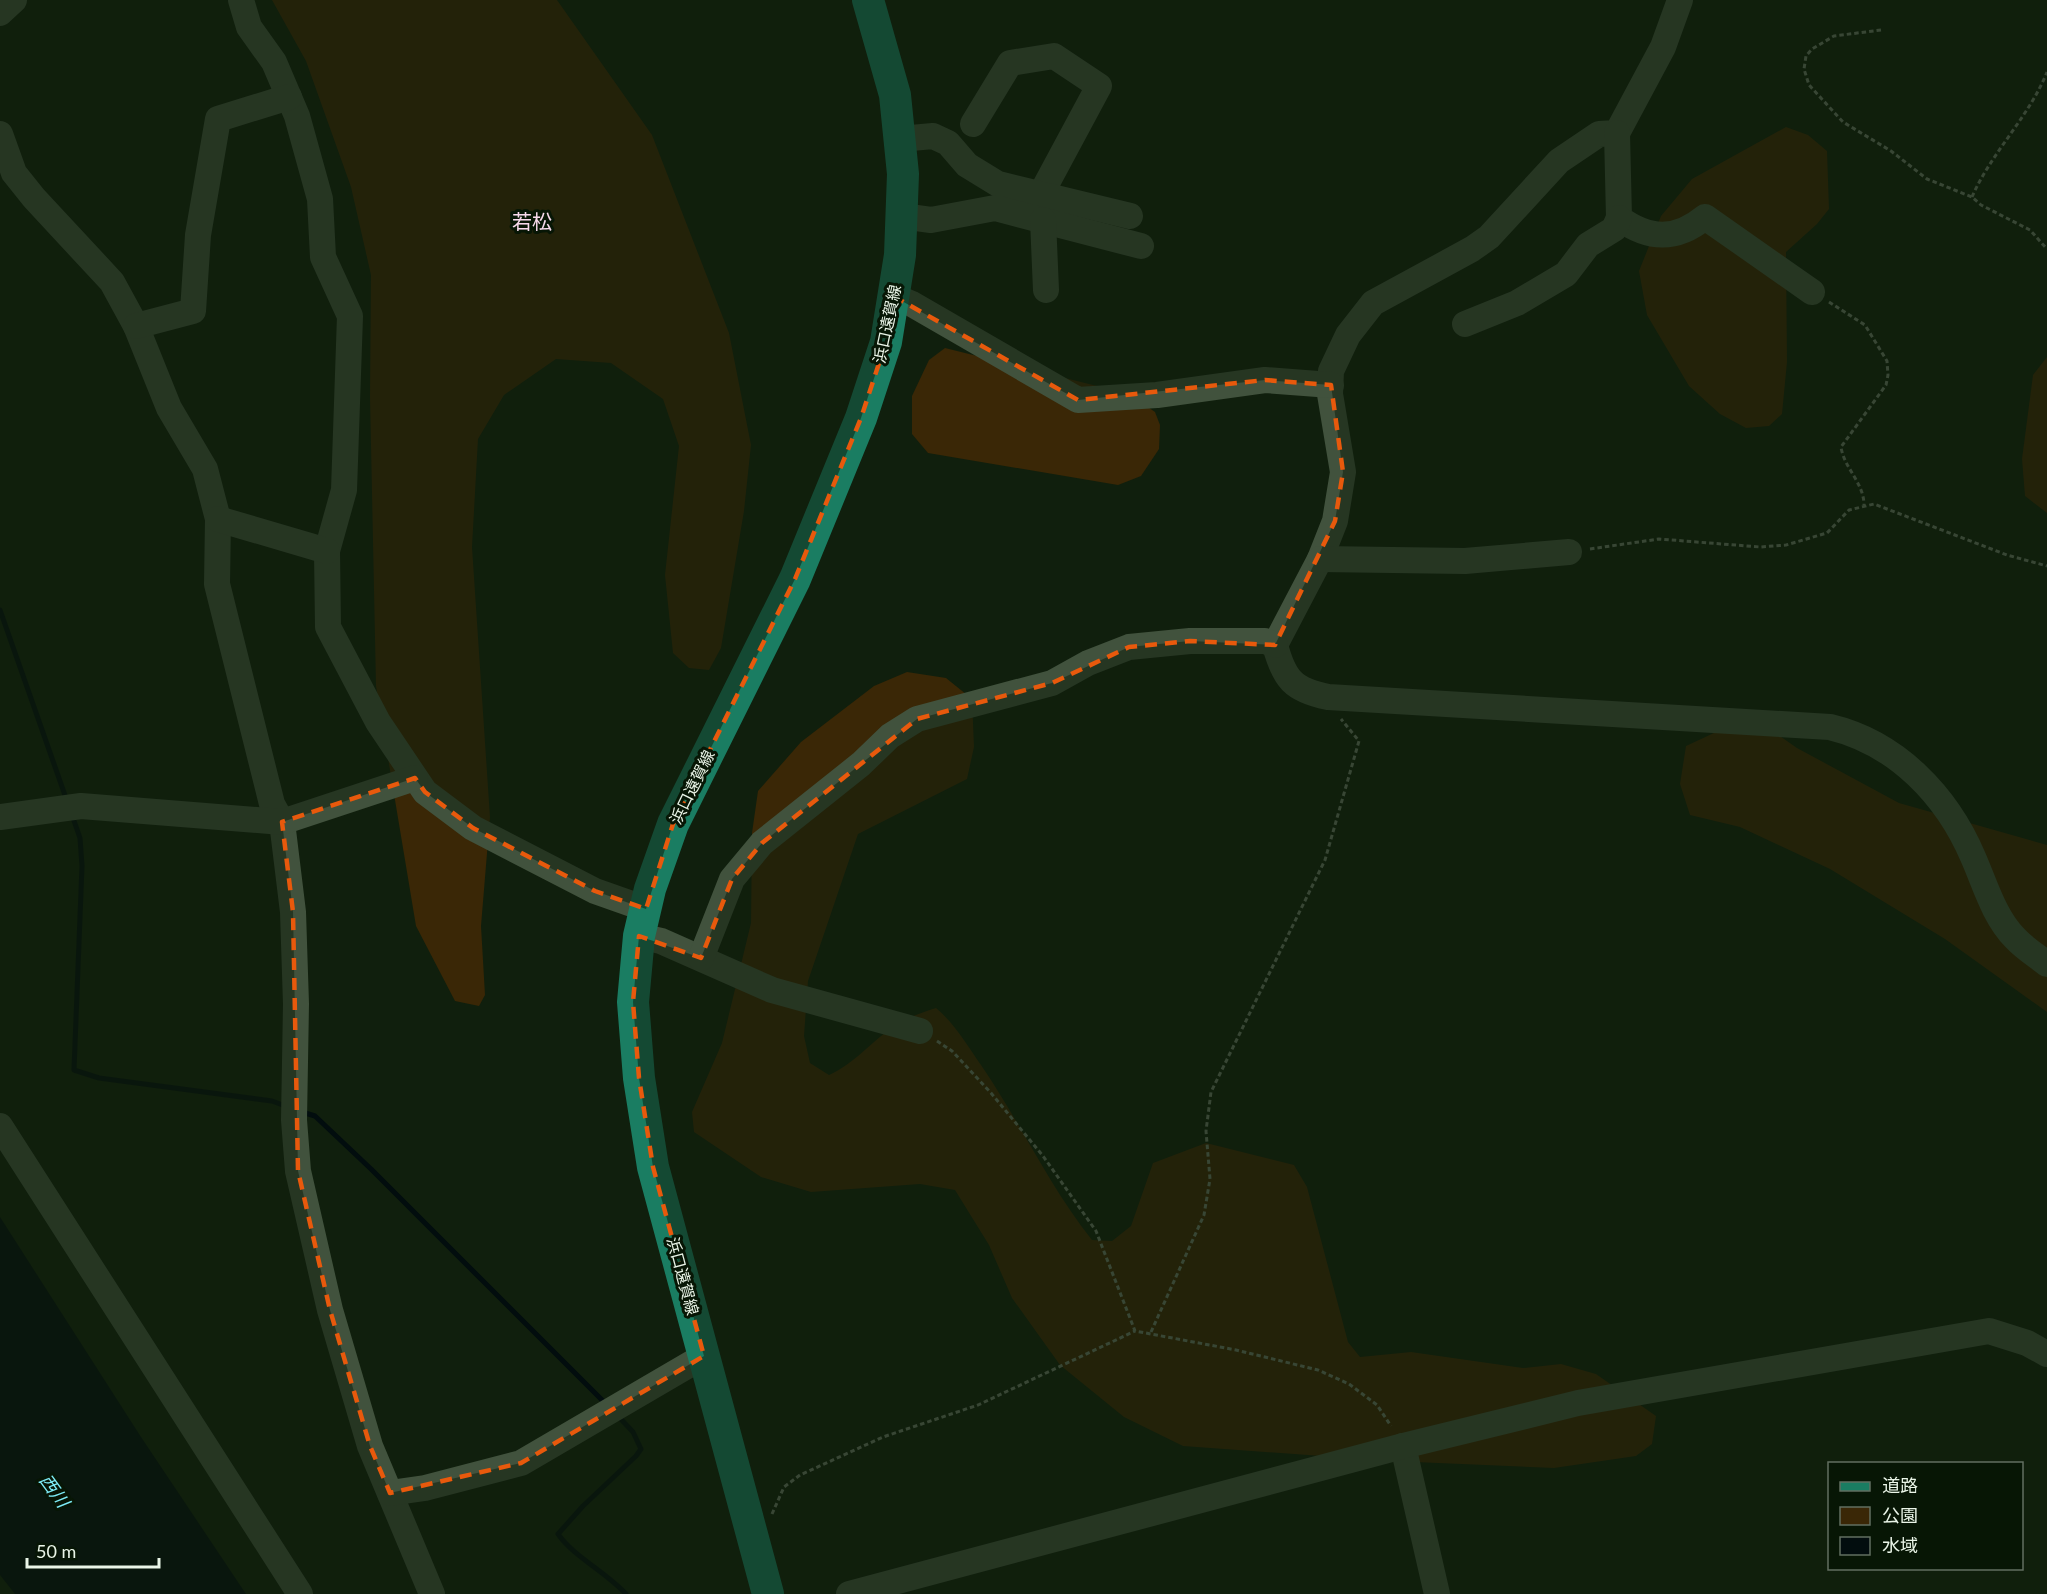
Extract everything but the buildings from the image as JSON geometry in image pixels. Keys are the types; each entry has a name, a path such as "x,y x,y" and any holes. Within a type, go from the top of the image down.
{"main road":[{"name":"浜口遠賀線","path":"768,1594 653,1167 639,1078 633,1002 643,922 673,824 795,579 861,418 886,342 900,255 903,174 895,95 868,0"}],"street":[{"path":"0,13 14,0"},
{"path":"242,0 249,27 274,62 289,97 321,199 323,257 350,316 344,490 327,551 328,627 378,722 425,792 473,828 596,891 643,922 661,941 772,990 920,1031"},
{"path":"1465,324 1517,303 1566,274 1588,245 1614,229 1619,218 1617,133 1663,47 1680,0"},
{"path":"973,124 1010,63 1054,56 1099,86 1041,194"},
{"path":"136,326 193,311 198,235 218,119 289,97"},
{"path":"1617,133 1599,134 1559,161 1489,237 1472,249 1373,303 1347,335 1331,371 1343,472 1335,521 1320,559 1275,645 1280,663 1292,684 1311,694 1328,697 1830,727 1852,732 1875,744 1932,789 1948,809 1968,844 1998,914 2015,938 2047,964"},
{"path":"0,134 14,172 34,198 112,282 136,326 170,408 205,469 218,519 217,584 272,804 282,822 293,912 296,1004 294,1120 298,1171 333,1321 370,1446 432,1594"},
{"path":"900,140 933,136 948,143 967,165 998,184 1130,216"},
{"path":"902,216 931,220 995,208 1141,246"},
{"path":"1619,218 1648,235 1669,235 1694,226 1705,218 1812,292"},
{"path":"1043,220 1046,291"},
{"path":"893,296 912,304 1078,400 1157,395 1265,380 1331,385"},
{"path":"218,519 327,551"},
{"path":"1320,559 1464,561 1569,552"},
{"path":"701,958 732,879 762,843 861,764 890,736 917,719 1052,684 1088,663 1129,647 1190,641 1265,641 1275,645"},
{"path":"0,816 81,806 282,822 416,778"},
{"path":"0,1126 300,1594"},
{"path":"849,1594 1403,1446 1578,1403 1989,1332 2027,1343 2047,1354"},
{"path":"390,1493 425,1488 521,1463 704,1356"},
{"path":"1403,1446 1437,1594"}],"path":[{"path":"1881,30 1834,36 1812,49 1806,56 1804,69 1809,85 1843,122 1892,151 1927,179 1972,197 1981,205 2030,230 2047,249"},
{"path":"1972,197 1981,176 1997,158 2041,88 2047,72"},
{"path":"1812,292 1865,324 1887,361 1886,386 1841,447 1843,457 1864,496 1864,505"},
{"path":"1569,552 1659,540 1760,547 1786,544 1827,533 1849,510 1874,504 2007,555 2047,566"},
{"path":"1151,1332 1204,1215 1210,1179 1206,1131 1211,1092 1325,860 1359,741 1334,711 1328,697"},
{"path":"920,1031 952,1050 991,1093 1050,1166 1096,1231 1135,1331"},
{"path":"752,1537 766,1530 784,1487 800,1474 883,1437 978,1405 1135,1331 1151,1332 1318,1370 1349,1384 1377,1405 1403,1446"}],"highlighted area":[{"path":"893,296 1078,400 1265,380 1331,385 1343,472 1335,521 1275,645 1190,641 1129,647 1052,683 917,719 762,843 732,879 701,958 639,936 633,1002 639,1078 653,1167 704,1356 521,1463 390,1493 370,1446 330,1310 298,1171 293,912 282,822 415,778 425,792 473,828 595,891 646,909 673,824 795,579 861,418 886,342"}],"green space":[{"path":"272,0 557,0 652,135 729,333 751,445 744,511 721,648 709,670 689,668 673,653 665,575 679,446 663,399 611,363 556,359 504,395 478,439 472,547 490,817 481,926 485,995 479,1006 455,1001 416,926 376,686 370,397 371,275 351,187 306,61"},
{"path":"1786,127 1808,135 1827,151 1829,209 1817,224 1786,252 1787,362 1782,414 1769,426 1746,428 1720,414 1689,386 1647,315 1639,271 1661,216 1692,179"},
{"path":"945,348 1129,394 1155,412 1160,425 1159,449 1141,476 1118,485 928,453 912,434 912,396 929,360"},
{"path":"2047,357 2047,513 2025,496 2022,459 2033,375"},
{"path":"907,672 946,678 972,699 974,747 967,779 858,834 808,981 804,1036 810,1063 829,1075 847,1065 898,1024 936,1008 955,1028 981,1065 1048,1176 1092,1240 1112,1241 1131,1226 1153,1163 1206,1143 1294,1165 1307,1187 1348,1342 1360,1357 1411,1352 1523,1368 1561,1364 1596,1374 1656,1416 1652,1444 1636,1456 1554,1468 1391,1461 1183,1446 1124,1417 1060,1365 1012,1298 989,1245 955,1190 920,1184 811,1192 761,1177 694,1132 692,1112 722,1043 751,923 752,833 758,791 801,742 874,686"},
{"path":"1767,727 1797,748 1899,803 2047,845 2047,1012 1945,939 1830,869 1740,827 1690,815 1680,784 1686,746 1716,732"}],"water":[{"name":"西川","path":"0,1217 141,1437 246,1594 15,1594 0,1575"}],"waterway":[{"path":"0,610 67,801"},
{"path":"72,815 80,838 82,866 74,1070 99,1078 272,1101 288,1107"},
{"path":"302,1112 315,1116 371,1169 606,1404"},
{"path":"617,1415 633,1432 641,1449 558,1534 573,1550 626,1594"}],"district":[{"name":"若松","path":"532,222"}]}
